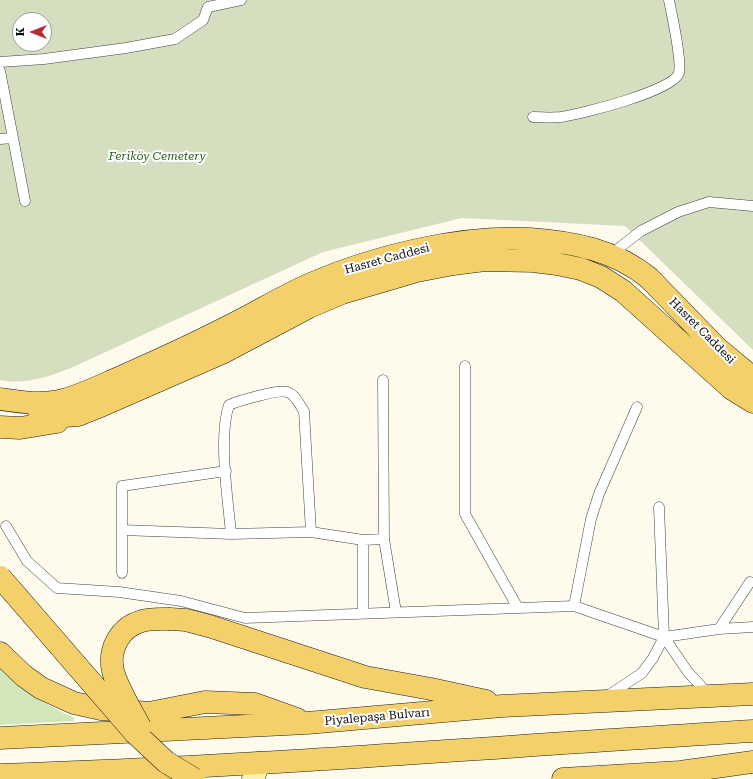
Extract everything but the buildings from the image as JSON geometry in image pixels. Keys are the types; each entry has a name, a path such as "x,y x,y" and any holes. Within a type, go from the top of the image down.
{"main road":[{"name":"Hasret Caddesi","path":"0,399 38,404 59,401 85,393 200,341 312,283 339,272 424,249 478,240 520,238 571,243 589,247 637,268 649,278 717,348 753,378"},
{"path":"601,278 610,255"},
{"name":"Hasret Caddesi","path":"0,414 35,418 78,415 222,353 316,304 342,293 417,271 485,260 510,260 557,264 581,270 601,278 623,291 732,388 753,402"},
{"path":"0,427 20,428 40,426 69,420 78,415"},
{"path":"0,576 146,744 166,762 194,779"},
{"path":"146,744 141,730 113,671 112,658 118,638 132,625 143,621 170,619 186,620 209,626 365,678 432,689 502,706"},
{"path":"0,653 24,676 40,688 74,703 100,709 149,713 205,702 255,704 308,723"},
{"name":"Piyalepaşa Bulvarı","path":"0,738 308,723 502,706 753,694"},
{"path":"0,774 122,771 256,771 486,747 753,731"},
{"path":"563,779 680,772 753,762"},
{"path":"97,779 122,771"}],"lane":[{"path":"0,62 44,59 126,48 175,39 203,20 208,7 241,0"},
{"path":"533,117 560,117 653,92 671,83 679,74 679,63 669,0"},
{"path":"0,71 25,201"},
{"path":"0,139 13,138"},
{"path":"610,255 640,231 678,212 709,202 753,206"},
{"path":"465,366 465,514 518,608"},
{"path":"383,380 384,539 396,612"},
{"path":"231,534 224,419 229,405 241,400 286,391 294,396 304,411 311,532"},
{"path":"574,606 593,512 599,494 637,407"},
{"path":"122,573 122,486 226,471"},
{"path":"600,701 642,673 654,658 664,637 659,507"},
{"path":"6,526 26,561 58,588 119,592 181,601 245,618 574,606 664,637 718,629 753,627"},
{"path":"122,530 231,534 311,532 363,540 384,539"},
{"path":"363,540 363,613"},
{"path":"718,629 750,582"},
{"path":"664,637 688,672 710,696"}],"green space":[{"name":"Feriköy Cemetery","path":"0,0 753,0 753,350 625,226 462,218 323,252 71,368 45,377 27,381 0,380"},
{"path":"0,669 26,691 44,703 74,718 74,721 0,725"}]}
